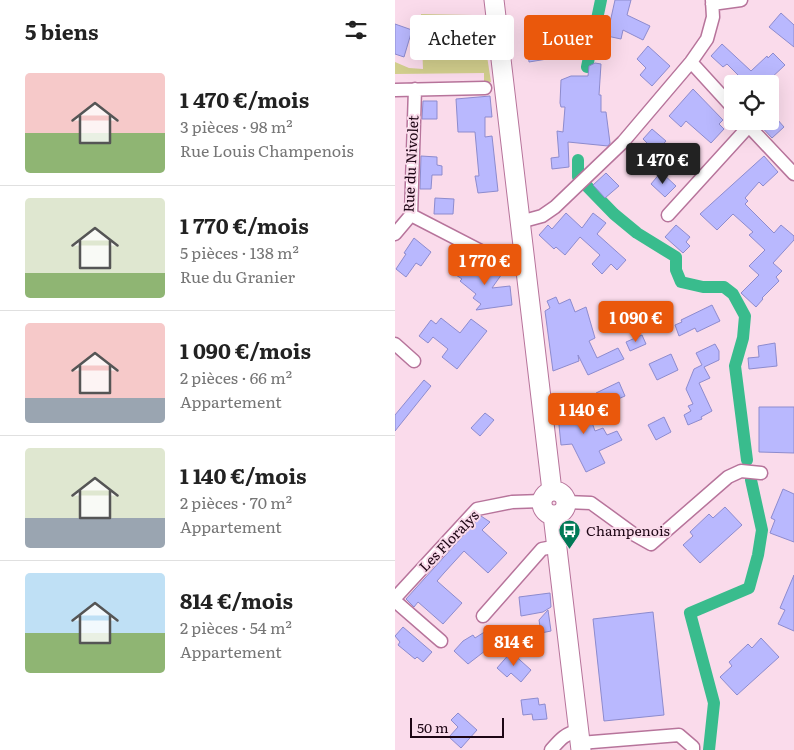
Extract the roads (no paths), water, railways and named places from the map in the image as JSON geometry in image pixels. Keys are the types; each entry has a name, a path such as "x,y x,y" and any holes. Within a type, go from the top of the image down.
{"main road":[{"path":"494,0 579,741"}],"street":[{"path":"519,222 543,216 555,207 623,142 691,62 707,39 713,17 712,2 741,0"},
{"path":"691,62 724,98"},
{"path":"395,90 485,88"},
{"name":"Rue du Nivolet","path":"395,234 411,215 415,89"},
{"path":"668,215 741,130"},
{"path":"752,130 794,174"},
{"path":"411,215 504,263 525,268"},
{"path":"395,344 414,361"},
{"name":"Les Floralys","path":"441,641 395,600 477,508 512,502 591,503 635,535 651,544 728,477 741,471 761,473"},
{"path":"483,616 543,549 558,546"},
{"path":"551,750 562,737 571,732 579,741 679,735 693,747 693,750"}],"waterway":[{"path":"587,67 601,0"},
{"path":"578,160 578,177 614,214 637,233 676,257 676,270 681,282 703,287 724,287 733,294 745,316 743,338 735,366 747,460"},
{"path":"709,750 714,703 690,613 749,588 758,555 762,530 751,480"}],"place":[{"name":"Champenois","path":"570,550"}]}
